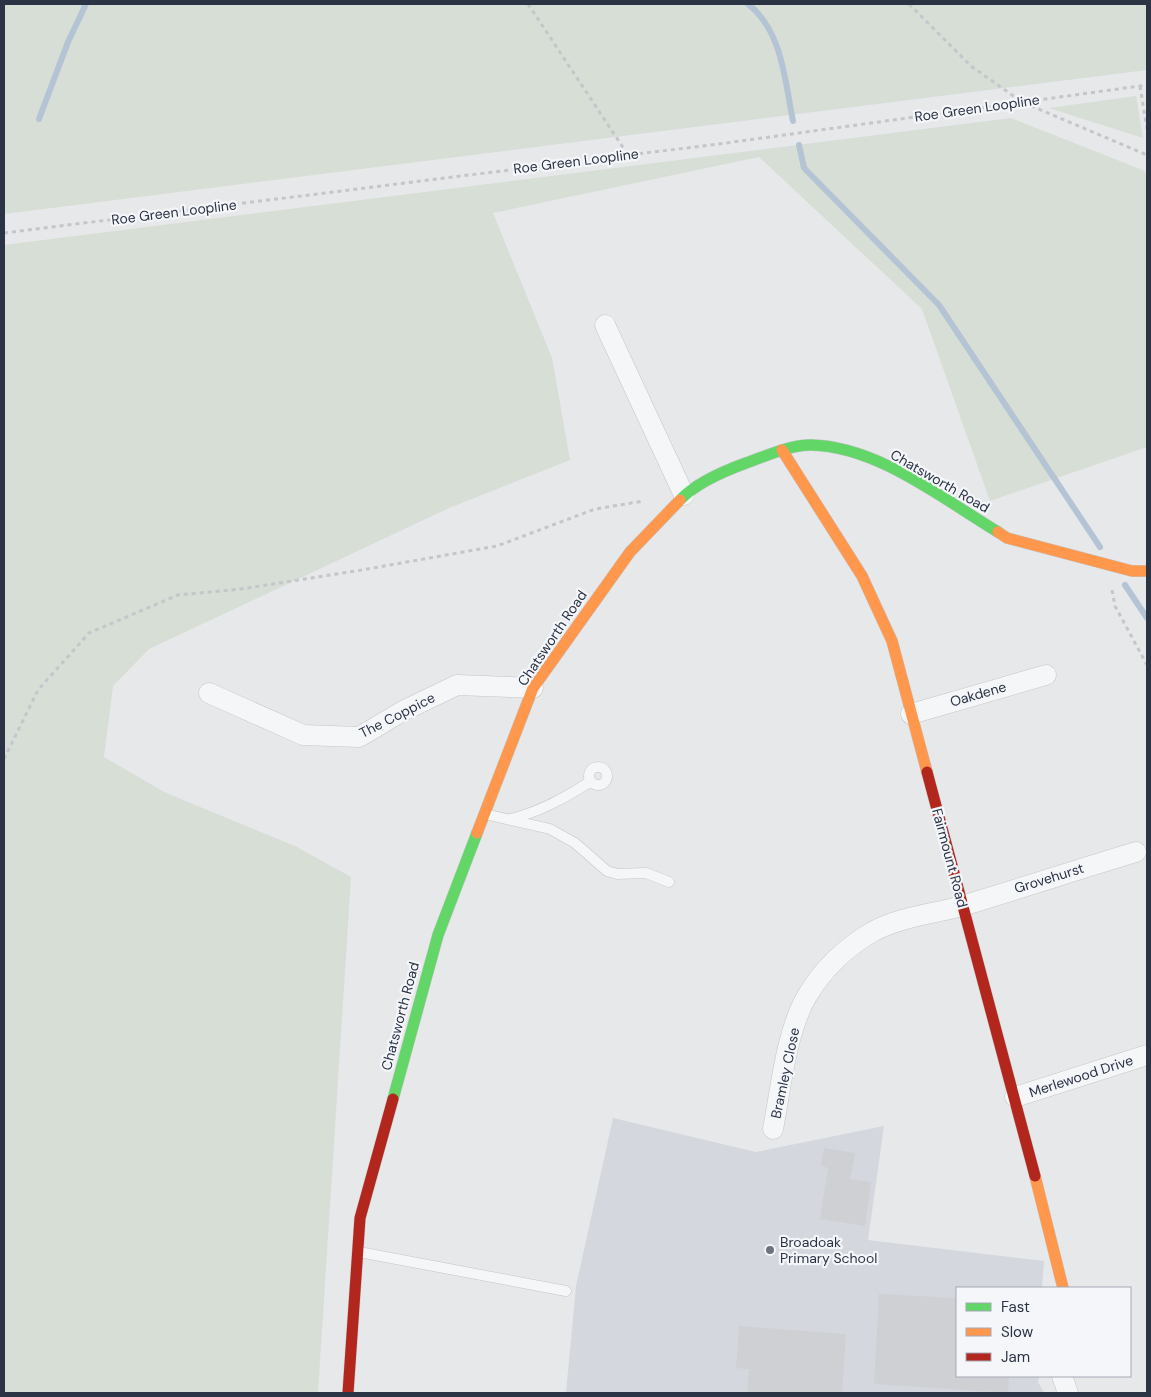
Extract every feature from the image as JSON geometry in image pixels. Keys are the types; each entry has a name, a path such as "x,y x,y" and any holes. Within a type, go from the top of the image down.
{"street":[{"path":"604,325 684,494"},
{"name":"Chatsworth Road","path":"348,1393 360,1218 438,935 533,688 630,552 684,494 725,472 782,450 810,445 852,450 905,475 1007,538 1132,571 1147,571"},
{"name":"Fairmount Road","path":"782,450 862,576 892,641 1016,1097 1063,1287"},
{"name":"Oakdene","path":"911,714 1046,675"},
{"name":"The Coppice","path":"209,693 304,735 359,737 403,711 457,685 533,688"},
{"name":"Grovehurst","path":"963,905 1136,852"},
{"name":"Bramley Close","path":"773,1129 793,1031 806,998 825,969 848,949 874,931 900,920 963,905"},
{"name":"Merlewood Drive","path":"1016,1097 1147,1055"},
{"path":"1062,1377 1068,1393"}],"lane":[{"path":"508,819 533,813 554,804 591,781"},
{"path":"484,814 550,830 575,843 607,871 617,874 646,873 669,882"},
{"path":"358,1252 566,1291"}],"path":[{"path":"528,4 628,155"},
{"path":"909,4 971,66 1022,102 1147,155"},
{"name":"Roe Green Loopline","path":"4,234 628,155 1147,85"},
{"path":"1140,86 1147,129"},
{"path":"4,759 38,690 89,633 178,595 241,588 362,570 497,546 595,509 649,500"},
{"path":"1107,564 1115,606 1147,665"}],"shaded area":[{"path":"4,4 1147,4 1147,70 4,214"},
{"path":"1136,96 1143,138 1049,108"},
{"path":"1011,118 1145,171 1147,177 1147,447 990,501 922,309 759,157 493,213 552,358 570,460 449,508 149,649 113,686 104,757 166,793 295,846 351,877 318,1393 4,1393 4,245"},
{"name":"Broadoak Primary School","path":"613,1118 756,1152 884,1126 868,1240 1044,1261 1042,1287 956,1287 956,1377 1039,1377 1038,1382 1044,1393 566,1393 576,1286"}],"building":[{"path":"824,1148 855,1153 850,1179 871,1182 865,1226 820,1219 828,1168 821,1166"},
{"path":"879,1294 956,1298 956,1377 1009,1377 1008,1393 874,1384"},
{"path":"739,1326 846,1334 842,1393 747,1393 749,1369 736,1368"}],"waterway":[{"path":"39,119 68,42 86,4"},
{"path":"748,4 759,15 775,42 784,73 793,121"},
{"path":"799,145 804,168 939,305 1100,547"},
{"path":"1125,585 1147,618"}],"traffic: fast":[{"path":"680,500 702,483 729,470 786,449 811,445 836,448 860,454 885,464 909,476 998,532"},
{"path":"393,1099 438,935 477,833"}],"traffic: slow":[{"path":"782,450 862,576 892,641 927,772"},
{"path":"477,833 533,688 630,552 680,500"},
{"path":"998,532 1007,538 1132,571 1147,571"},
{"path":"1035,1176 1063,1287"}],"traffic: jam":[{"path":"927,772 1035,1176"},
{"path":"348,1393 360,1218 393,1099"}],"place":[{"name":"Broadoak Primary School","path":"770,1250"}]}
